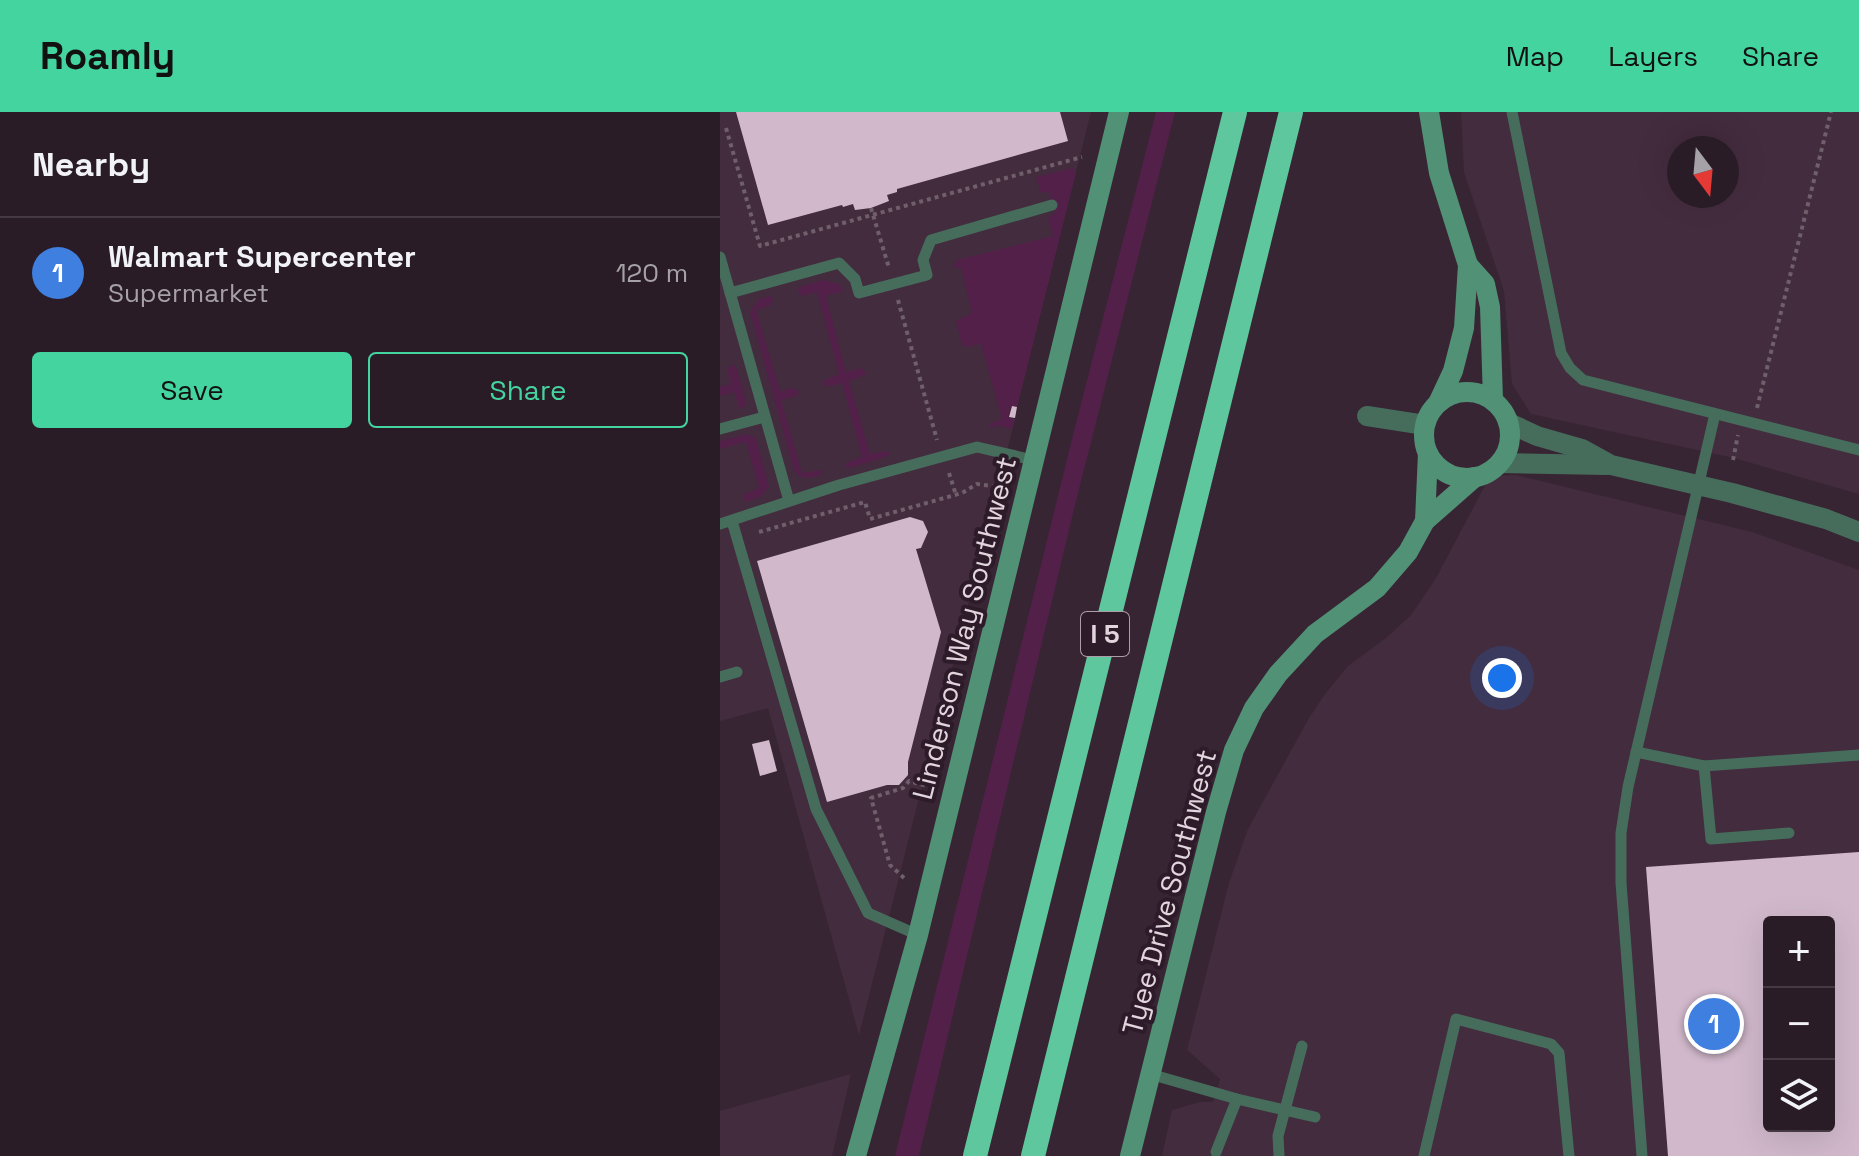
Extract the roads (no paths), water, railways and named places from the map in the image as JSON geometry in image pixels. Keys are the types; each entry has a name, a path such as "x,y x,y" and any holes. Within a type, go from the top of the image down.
{"highway":[{"name":"I 5","path":"975,1156 1235,112"},
{"name":"I 5","path":"1033,1156 1291,112"}],"street":[{"name":"Linderson Way Southwest","path":"856,1156 918,935 1119,112"},
{"path":"1367,416 1425,425 1453,371 1464,328 1468,265 1439,173 1429,112"},
{"path":"1468,265 1485,284 1490,307 1493,400"},
{"path":"1439,401 1466,391 1480,393 1503,410 1509,423 1510,437 1500,463 1611,465 1826,519 1859,532"},
{"path":"1509,423 1537,436 1582,449 1611,465"},
{"name":"Tyee Drive Southwest","path":"1425,425 1424,439 1428,453 1425,521"},
{"path":"1428,453 1436,465 1447,473 1461,478 1475,477"},
{"name":"Tyee Drive Southwest","path":"1130,1156 1216,812 1234,750 1254,708 1278,674 1315,634 1377,588 1408,552 1425,521 1475,477 1500,463"}],"lane":[{"path":"1512,112 1561,353 1570,368 1583,380 1859,450"},
{"path":"730,293 839,263 855,279 859,293 927,275 923,260 931,240 1052,205"},
{"path":"720,257 789,501"},
{"path":"1642,1156 1621,871 1621,833 1636,752 1715,414"},
{"path":"720,429 764,417"},
{"path":"918,935 868,913 816,809 726,522 977,447 1033,460"},
{"path":"720,677 737,672"},
{"path":"1636,752 1704,766 1859,755"},
{"path":"1704,766 1711,839 1789,833"},
{"path":"1424,1156 1456,1019 1551,1044 1559,1053 1569,1156"},
{"path":"1279,1156 1278,1136 1302,1046"},
{"path":"1150,1074 1315,1117"},
{"path":"1216,1152 1237,1099"}],"place":[{"name":"Walmart Supercenter","path":"1714,1024"}]}
